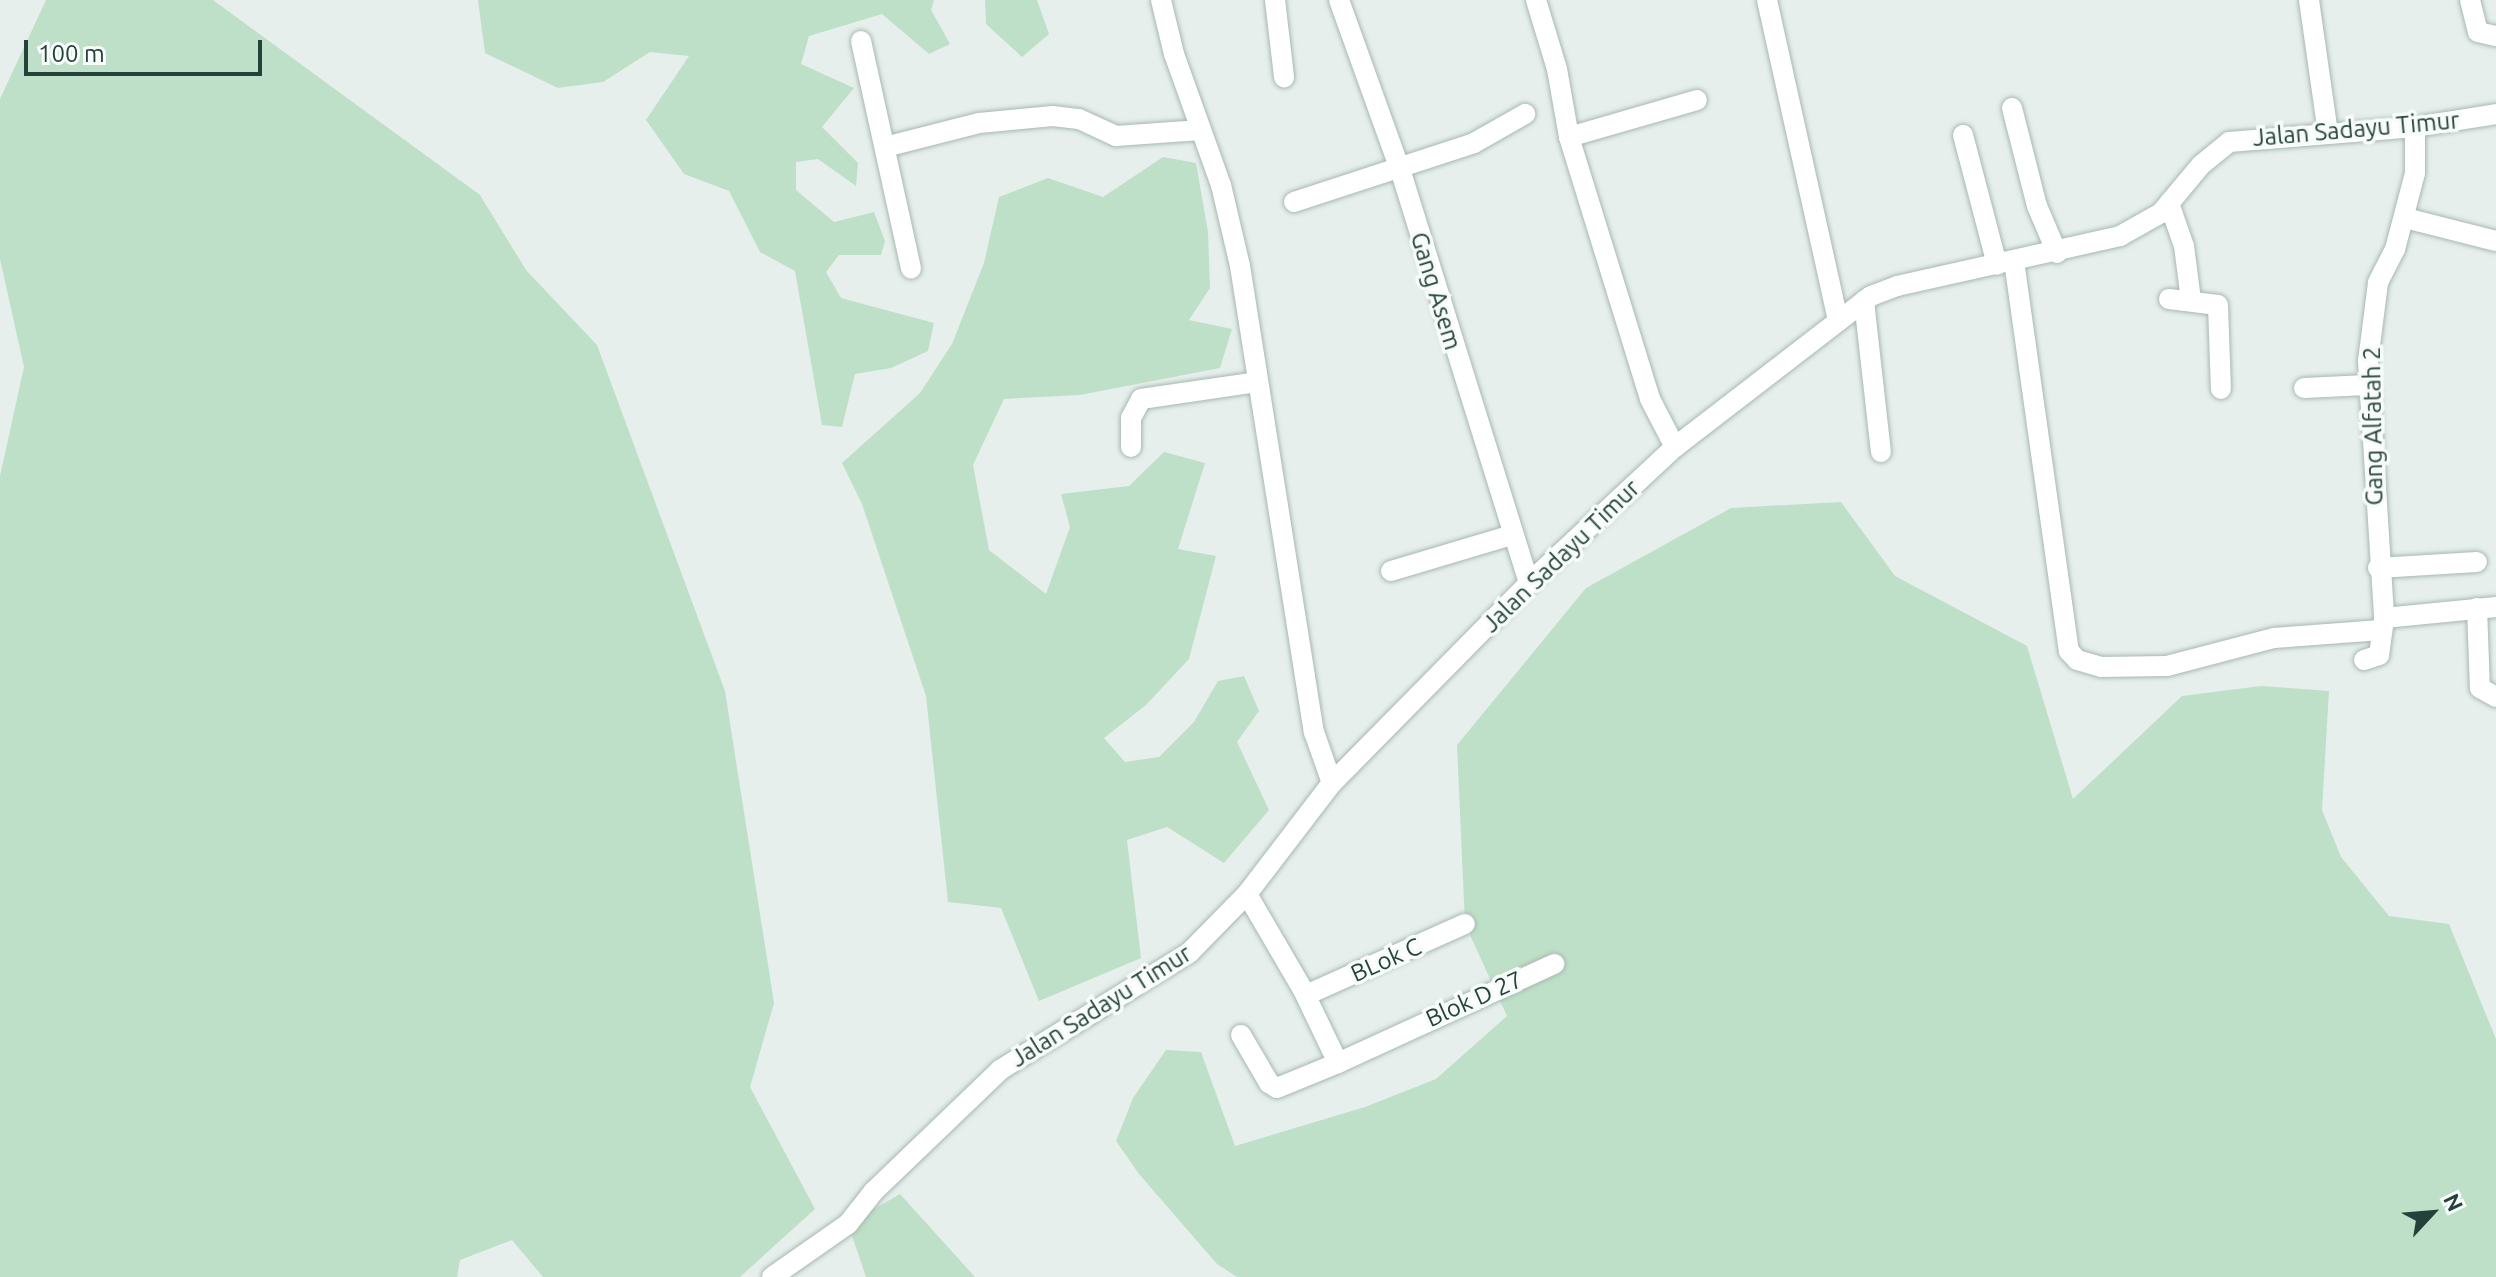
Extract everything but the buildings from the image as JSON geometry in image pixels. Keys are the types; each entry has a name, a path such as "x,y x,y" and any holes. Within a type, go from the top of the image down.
{"street":[{"path":"1161,0 1240,266 1314,732 1332,783"},
{"path":"1275,0 1284,77"},
{"name":"Gang Asem","path":"1339,0 1400,169 1529,583"},
{"path":"1536,0 1557,69 1569,137 1650,399 1675,447"},
{"path":"1767,0 1838,320"},
{"path":"2309,0 2328,133"},
{"path":"2470,0 2478,32 2496,36"},
{"path":"861,41 911,269"},
{"path":"1569,137 1697,100"},
{"path":"2012,108 2037,206 2057,253"},
{"path":"1294,202 1474,143 1525,114"},
{"name":"Jalan Sadayu Timur","path":"772,1277 848,1224 874,1191 1000,1070 1160,974 1247,894 1332,783 1529,583 1675,447 1864,301 1897,286 2057,253 2120,236 2147,223 2222,145 2415,127 2496,114"},
{"path":"885,147 979,123 1053,116 1079,119 1116,136 1201,130"},
{"name":"Gang Alfatah 2","path":"2382,624 2367,385 2378,283 2405,218 2415,173 2415,127"},
{"path":"1963,135 2005,263 2069,651 2077,660 2101,667 2167,666 2274,638 2487,607 2480,688 2496,697"},
{"path":"2169,203 2184,246 2191,300"},
{"path":"2405,218 2496,241"},
{"path":"2169,299 2215,302 2219,308 2221,389"},
{"path":"1864,301 1881,452"},
{"path":"1131,447 1131,418 1141,399 1257,382"},
{"path":"2304,388 2367,385"},
{"path":"1391,571 1512,535"},
{"path":"2378,568 2477,562"},
{"path":"2364,660 2379,655 2382,624"},
{"path":"1247,894 1306,995 1338,1063"},
{"name":"BLok C","path":"1306,995 1465,924"},
{"name":"Blok D 27","path":"1241,1035 1269,1083 1280,1088 1554,964"}],"green space":[{"path":"46,0 213,0 480,195 526,270 597,345 725,691 774,1003 750,1087 815,1209 740,1277 543,1277 512,1240 460,1260 457,1277 0,1277 0,476 24,367 0,259 0,99"},
{"path":"478,0 934,0 931,10 950,44 929,54 882,14 809,36 801,64 854,88 822,127 858,163 856,186 818,159 796,162 796,190 834,222 874,212 885,241 881,255 839,255 826,272 841,298 934,323 928,351 891,368 855,374 842,427 822,425 795,271 760,252 729,191 684,174 646,120 689,56 650,52 603,82 558,88 485,53"},
{"path":"985,0 1037,0 1049,34 1022,57 986,24"},
{"path":"1163,157 1196,163 1208,232 1210,288 1189,320 1232,329 1220,368 1080,395 1004,399 973,465 989,550 1046,594 1070,527 1061,494 1129,486 1164,452 1205,463 1178,549 1216,556 1189,659 1146,705 1104,738 1125,762 1159,757 1194,722 1218,681 1244,676 1259,711 1237,742 1269,810 1224,863 1167,827 1127,840 1141,958 1039,1001 1001,908 948,902 926,696 862,504 842,463 920,393 952,344 984,263 999,197 1048,178 1103,197"},
{"path":"1841,502 1895,576 2027,646 2073,799 2182,696 2261,686 2329,691 2322,810 2341,857 2389,916 2449,924 2496,1039 2496,1277 1237,1277 1217,1264 1139,1174 1116,1141 1133,1098 1166,1050 1201,1052 1235,1146 1365,1107 1436,1079 1507,1016 1465,924 1457,745 1586,588 1731,508"},
{"path":"900,1194 975,1277 866,1277 848,1224"}]}
